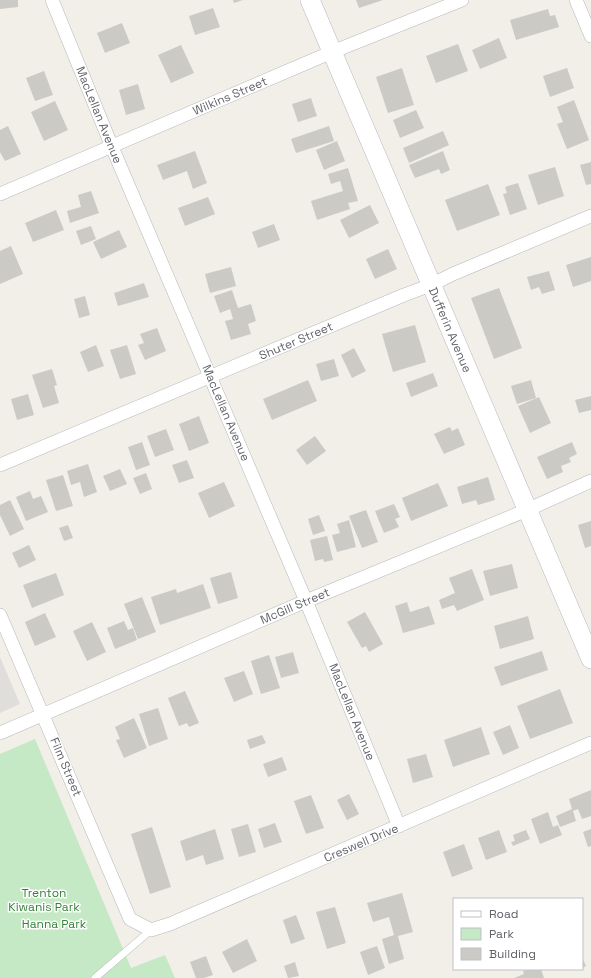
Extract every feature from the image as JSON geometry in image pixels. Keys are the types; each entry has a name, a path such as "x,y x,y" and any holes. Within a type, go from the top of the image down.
{"main road":[{"name":"Dufferin Avenue","path":"310,0 591,659"}],"street":[{"name":"MacLellan Avenue","path":"52,0 112,147 306,601 399,826"},
{"name":"Wilkins Street","path":"0,194 332,52 462,0"},
{"path":"576,0 591,36"},
{"name":"Shuter Street","path":"0,465 431,285 591,216"},
{"name":"McGill Street","path":"0,733 306,601 591,482"},
{"name":"Film Street","path":"0,615 44,714 130,919 151,930"},
{"name":"Creswell Drive","path":"151,930 170,924 591,743"}],"lane":[{"path":"95,978 151,930"}],"shaded area":[{"path":"0,657 20,704 0,713"}],"green space":[{"name":"Trenton Kiwanis Park","path":"35,739 131,968 165,955 175,978 0,978 0,754"}],"building":[{"path":"0,0 18,0 18,7 0,9"},
{"path":"233,0 243,0 234,3"},
{"path":"356,0 383,0 359,8"},
{"path":"213,8 220,27 195,35 189,16"},
{"path":"548,9 550,16 555,15 559,27 516,40 510,20"},
{"path":"122,23 130,43 105,53 97,33"},
{"path":"499,38 507,58 480,69 472,50"},
{"path":"458,44 468,71 436,83 426,56"},
{"path":"181,45 194,73 171,83 158,55"},
{"path":"402,68 414,105 388,113 376,77"},
{"path":"567,68 574,88 550,97 543,76"},
{"path":"44,71 53,95 35,101 26,78"},
{"path":"138,84 145,109 126,115 119,90"},
{"path":"311,98 317,116 298,122 292,104"},
{"path":"574,100 589,140 567,149 557,124 563,122 557,107"},
{"path":"55,101 68,130 44,141 31,112"},
{"path":"416,110 424,128 400,138 393,120"},
{"path":"8,126 21,154 5,161 0,152 0,130"},
{"path":"329,126 334,141 296,153 291,139"},
{"path":"443,131 449,145 409,163 403,148"},
{"path":"337,141 345,161 324,170 316,150"},
{"path":"195,151 207,183 193,189 187,171 163,180 157,165"},
{"path":"443,151 450,170 441,174 439,169 415,178 409,165"},
{"path":"591,162 591,184 586,185 580,165"},
{"path":"555,167 564,196 538,205 528,175"},
{"path":"348,168 358,201 348,203 350,209 317,220 311,201 343,191 340,181 331,184 328,174"},
{"path":"518,183 527,209 510,215 503,194 507,193 505,187"},
{"path":"488,184 500,215 457,231 445,200"},
{"path":"91,191 99,213 70,223 67,211 81,207 78,195"},
{"path":"208,197 215,214 185,226 178,208"},
{"path":"370,205 379,223 349,238 340,220"},
{"path":"56,210 64,230 33,242 25,223"},
{"path":"274,224 280,240 258,248 252,232"},
{"path":"91,226 96,239 81,245 76,231"},
{"path":"119,230 127,247 101,259 93,242"},
{"path":"11,246 23,274 0,284 0,251"},
{"path":"388,249 397,269 375,279 366,259"},
{"path":"591,257 591,281 573,287 566,265"},
{"path":"231,267 236,286 210,293 205,274"},
{"path":"549,271 555,290 542,294 539,287 531,290 527,277"},
{"path":"144,283 149,297 118,306 114,293"},
{"path":"499,288 522,348 494,359 471,298"},
{"path":"232,290 238,308 251,304 256,321 248,324 251,334 231,340 225,321 233,319 230,309 220,313 214,296"},
{"path":"85,296 90,315 79,318 74,299"},
{"path":"415,325 426,362 393,372 382,334"},
{"path":"157,328 166,351 145,360 138,345 144,343 140,334"},
{"path":"96,345 104,366 88,372 80,352"},
{"path":"127,345 136,374 120,379 110,350"},
{"path":"354,348 366,371 352,378 341,355"},
{"path":"334,359 339,376 321,381 316,364"},
{"path":"52,369 57,385 54,386 59,403 43,408 32,375"},
{"path":"433,373 438,386 411,397 406,383"},
{"path":"308,380 317,401 272,420 263,399"},
{"path":"531,380 536,398 517,404 511,386"},
{"path":"28,394 34,415 17,420 11,399"},
{"path":"591,396 591,410 579,413 575,400"},
{"path":"539,397 551,423 530,433 518,406"},
{"path":"199,416 209,443 189,451 179,424"},
{"path":"450,427 452,431 458,428 465,445 444,454 434,434"},
{"path":"166,429 174,450 155,457 147,436"},
{"path":"315,436 326,451 307,465 296,450"},
{"path":"142,442 150,465 136,470 128,447"},
{"path":"572,442 577,454 569,458 571,462 561,466 563,472 547,479 537,457"},
{"path":"187,460 194,478 179,483 172,465"},
{"path":"88,464 97,492 84,497 80,482 71,485 67,471"},
{"path":"120,469 127,484 110,491 103,476"},
{"path":"146,473 152,489 140,494 133,478"},
{"path":"63,475 73,506 56,511 46,480"},
{"path":"488,477 495,500 478,505 476,500 462,504 457,487"},
{"path":"224,482 235,506 209,518 198,493"},
{"path":"438,483 448,506 411,521 402,498"},
{"path":"30,491 33,499 41,496 48,512 26,521 16,497"},
{"path":"10,500 24,529 10,536 0,515 0,505"},
{"path":"394,504 400,517 395,519 399,527 384,533 375,511"},
{"path":"366,510 378,542 362,548 349,516"},
{"path":"319,515 325,531 313,535 308,519"},
{"path":"349,520 356,547 337,552 332,535 340,533 337,524"},
{"path":"591,521 591,546 585,548 578,525"},
{"path":"68,525 73,538 64,541 59,528"},
{"path":"327,536 333,560 324,562 323,559 315,561 310,540"},
{"path":"29,545 36,560 19,568 12,553"},
{"path":"512,564 518,588 490,596 483,571"},
{"path":"472,569 484,600 457,611 454,605 442,609 439,600 455,593 449,578"},
{"path":"231,572 238,598 218,604 210,578"},
{"path":"56,573 64,595 32,608 23,585"},
{"path":"203,584 211,608 160,625 151,597 176,589 177,593"},
{"path":"142,597 156,632 138,639 124,604"},
{"path":"407,602 410,612 429,606 435,624 403,633 395,606"},
{"path":"365,612 383,644 369,652 366,646 362,648 347,622"},
{"path":"45,613 56,637 35,646 25,622"},
{"path":"528,616 534,639 500,649 494,626"},
{"path":"124,621 128,630 133,628 137,640 115,649 107,628"},
{"path":"92,622 106,652 87,661 73,631"},
{"path":"542,651 548,670 501,686 494,667"},
{"path":"293,652 299,673 281,678 275,657"},
{"path":"269,655 280,688 261,694 251,661"},
{"path":"244,671 253,694 234,702 224,678"},
{"path":"560,689 573,723 530,739 517,706"},
{"path":"185,691 199,723 189,727 187,723 179,726 168,698"},
{"path":"158,708 168,739 149,746 139,714"},
{"path":"134,718 147,748 124,758 116,740 120,739 115,727"},
{"path":"510,725 519,748 503,755 493,732"},
{"path":"481,727 490,754 453,767 444,740"},
{"path":"262,735 266,743 250,749 247,740"},
{"path":"426,754 433,777 413,783 407,759"},
{"path":"282,757 287,770 268,777 263,764"},
{"path":"591,790 591,816 582,819 578,809 573,811 576,821 560,827 556,816 572,809 569,799"},
{"path":"349,794 359,814 347,820 337,800"},
{"path":"311,795 324,828 306,834 294,801"},
{"path":"548,812 553,827 558,825 562,835 540,844 531,819"},
{"path":"275,823 282,842 264,848 258,829"},
{"path":"248,824 256,852 239,857 231,829"},
{"path":"152,827 171,887 150,894 131,834"},
{"path":"215,829 224,859 206,865 203,855 186,861 180,841"},
{"path":"591,829 591,846 588,847 583,832"},
{"path":"499,830 507,852 486,860 478,838"},
{"path":"526,830 530,839 513,846 511,842 515,841 513,835"},
{"path":"464,844 473,869 452,877 443,852"},
{"path":"402,893 413,932 398,936 404,959 389,964 382,939 394,935 389,917 373,922 367,903"},
{"path":"335,907 346,943 327,949 316,912"},
{"path":"296,915 305,939 291,944 283,920"},
{"path":"247,939 257,961 233,973 222,952"},
{"path":"377,946 385,968 368,975 360,952"},
{"path":"206,956 213,975 204,978 196,978 190,962"},
{"path":"583,959 586,966 583,968"},
{"path":"295,962 299,976 288,978 284,966"},
{"path":"541,970 544,978 514,978 524,974 523,971"}],"park label":[{"name":"Hanna Park","path":"54,924"}]}
